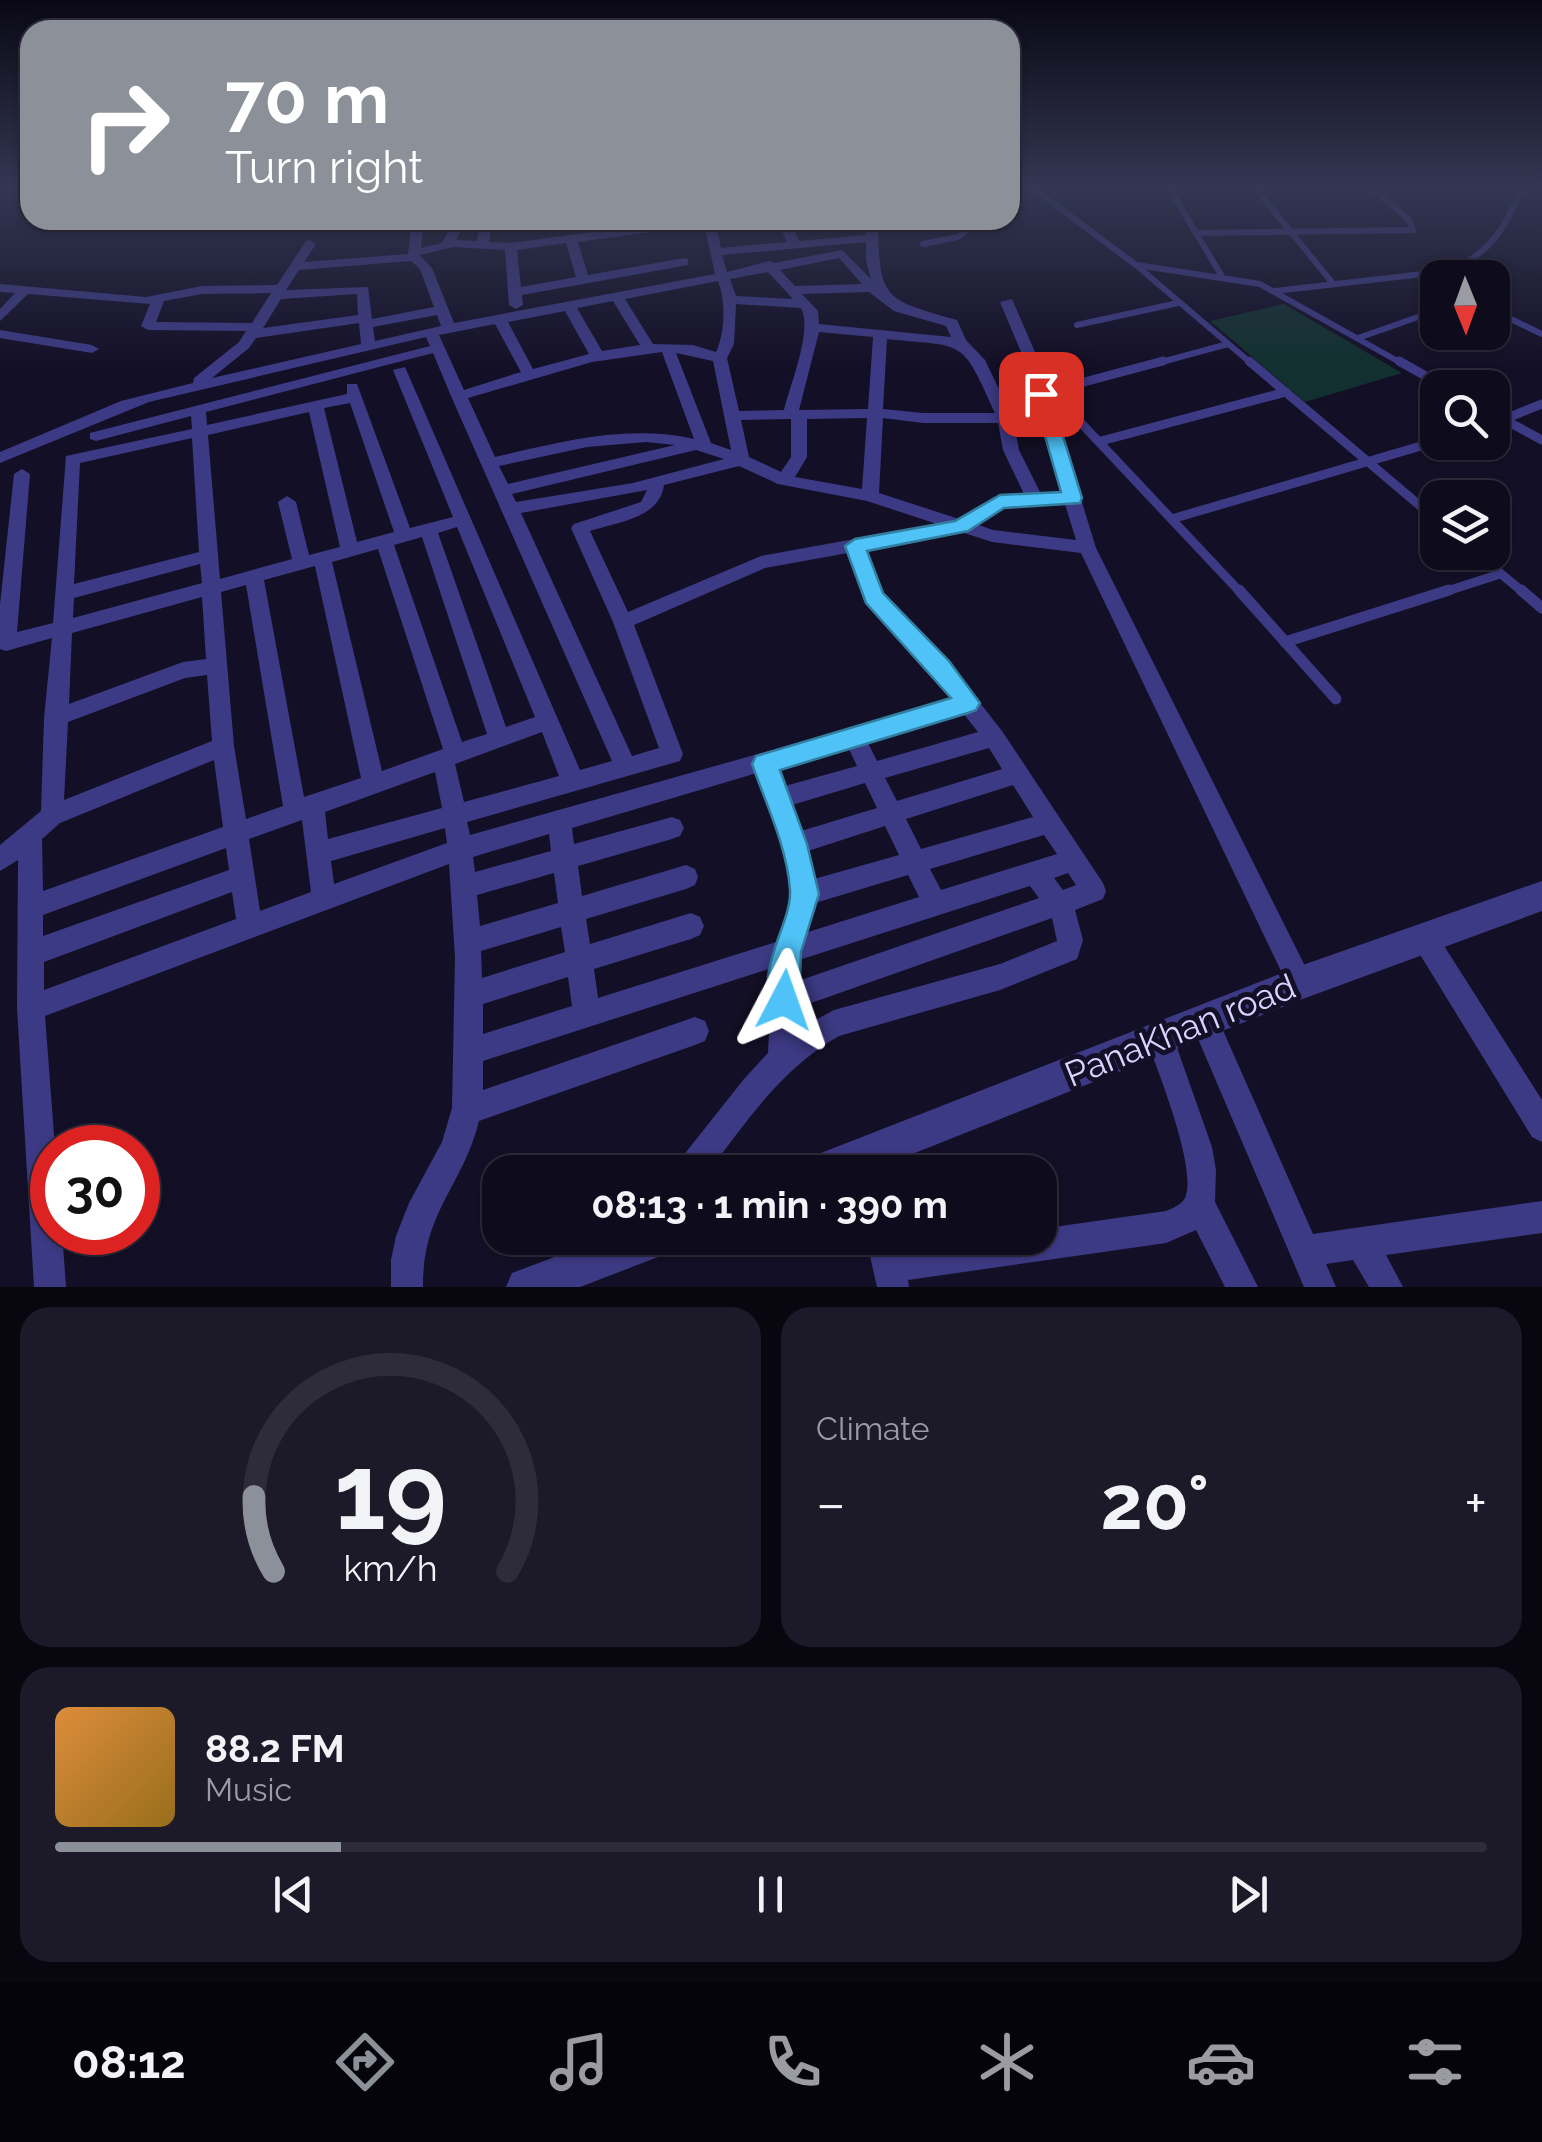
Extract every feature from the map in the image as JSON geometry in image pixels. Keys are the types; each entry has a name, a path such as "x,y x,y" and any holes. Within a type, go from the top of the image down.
{"street":[{"path":"189,388 221,366 255,330 307,248"},
{"path":"415,248 414,255 426,268 441,310 439,336 460,396 626,768"},
{"path":"294,267 414,255 444,248"},
{"path":"511,248 516,314"},
{"path":"574,248 583,280"},
{"path":"680,248 690,280"},
{"path":"715,248 730,300 728,344 720,358 741,460"},
{"path":"716,252 750,248"},
{"path":"871,248 877,292"},
{"path":"96,436 346,372 499,318 842,254 877,292 911,314 948,320 960,342 978,360 1005,418 1012,450 1034,497"},
{"path":"515,292 684,262"},
{"path":"769,265 811,311 813,327 794,415 800,458 784,480"},
{"path":"0,288 14,297 158,300 202,290 363,290 368,346"},
{"path":"792,290 877,292"},
{"path":"616,295 647,344"},
{"path":"0,317 14,297"},
{"path":"158,300 146,323 155,328 255,330 441,310"},
{"path":"730,300 804,304"},
{"path":"1007,302 1031,359 1088,548 1300,983"},
{"path":"568,304 598,358"},
{"path":"499,318 530,376"},
{"path":"813,327 960,342"},
{"path":"0,334 92,350"},
{"path":"870,496 880,335"},
{"path":"0,458 45,442 118,406 368,346 439,336"},
{"path":"460,396 647,344 709,352 720,358"},
{"path":"668,347 703,443"},
{"path":"400,370 573,781"},
{"path":"346,372 394,539 449,756 470,942 466,1110 456,1144 423,1201 411,1235 407,1287"},
{"path":"52,816 72,460 355,397"},
{"path":"316,407 350,550"},
{"path":"198,410 222,746 250,927"},
{"path":"732,416 875,413 923,418 1005,418"},
{"path":"490,463 627,436 662,436 703,443 784,480 870,496 1018,541 1088,548"},
{"path":"507,500 703,443"},
{"path":"507,500 656,482 741,460"},
{"path":"22,474 6,643 463,520"},
{"path":"319,852 672,754 623,622 580,528 647,506 654,499 656,482"},
{"path":"623,622 761,562 961,526 991,505 1034,497 1073,498"},
{"path":"287,502 312,560 373,783"},
{"path":"428,530 498,738"},
{"path":"784,1000 1094,891 994,736 941,668 874,597 855,546"},
{"path":"63,594 207,556"},
{"path":"254,576 303,807 319,852 324,899"},
{"path":"55,718 184,670 216,666"},
{"path":"31,1008 459,850 968,703"},
{"path":"31,907 548,722"},
{"path":"776,799 994,736"},
{"path":"855,738 934,905"},
{"path":"0,860 52,816 222,746"},
{"path":"765,764 794,844 805,894 786,952 782,1056"},
{"path":"794,844 1018,774"},
{"path":"559,822 587,1014"},
{"path":"805,894 1050,822"},
{"path":"463,887 672,828"},
{"path":"30,837 31,1008 50,1287"},
{"path":"469,1052 1074,860"},
{"path":"703,1155 782,1056 808,1036 834,1024 1000,976 1068,950 1072,939 1057,904 1035,873"},
{"path":"31,954 242,877"},
{"path":"470,942 686,877"},
{"name":"PanaKhan road","path":"887,1155 1204,1020 1542,896"},
{"path":"469,996 691,926"},
{"path":"1425,940 1542,1126"},
{"path":"1204,1020 1320,1287"},
{"path":"466,1110 695,1031"},
{"path":"888,1264 1166,1227 1188,1219 1199,1204 1202,1180 1160,1038"},
{"path":"1199,1204 1242,1287"},
{"path":"1305,1251 1542,1217"},
{"path":"1360,1243 1387,1287"},
{"path":"526,1287 607,1255"}],"lane":[{"path":"1113,248 1420,506"},
{"path":"1205,248 1223,278"},
{"path":"1305,248 1332,281"},
{"path":"1274,291 1459,268 1488,248"},
{"path":"1136,265 1223,278 1274,291 1420,373"},
{"path":"1078,325 1178,303"},
{"path":"1358,338 1420,316"},
{"path":"1510,319 1542,334"},
{"path":"1228,344 1061,391 1066,406 1175,518 1336,698"},
{"path":"1101,441 1286,392"},
{"path":"1510,418 1542,404"},
{"path":"1510,422 1542,440"},
{"path":"1175,518 1420,446"},
{"path":"1495,570 1542,608"},
{"path":"1286,642 1500,574"}],"green space":[{"path":"1284,304 1402,373 1305,402 1210,321"}],"route":[{"path":"784,1000 786,952 805,894 794,844 765,764 968,703 941,668 880,606 855,546 961,526 1000,501 1073,498 1041,394"}]}
